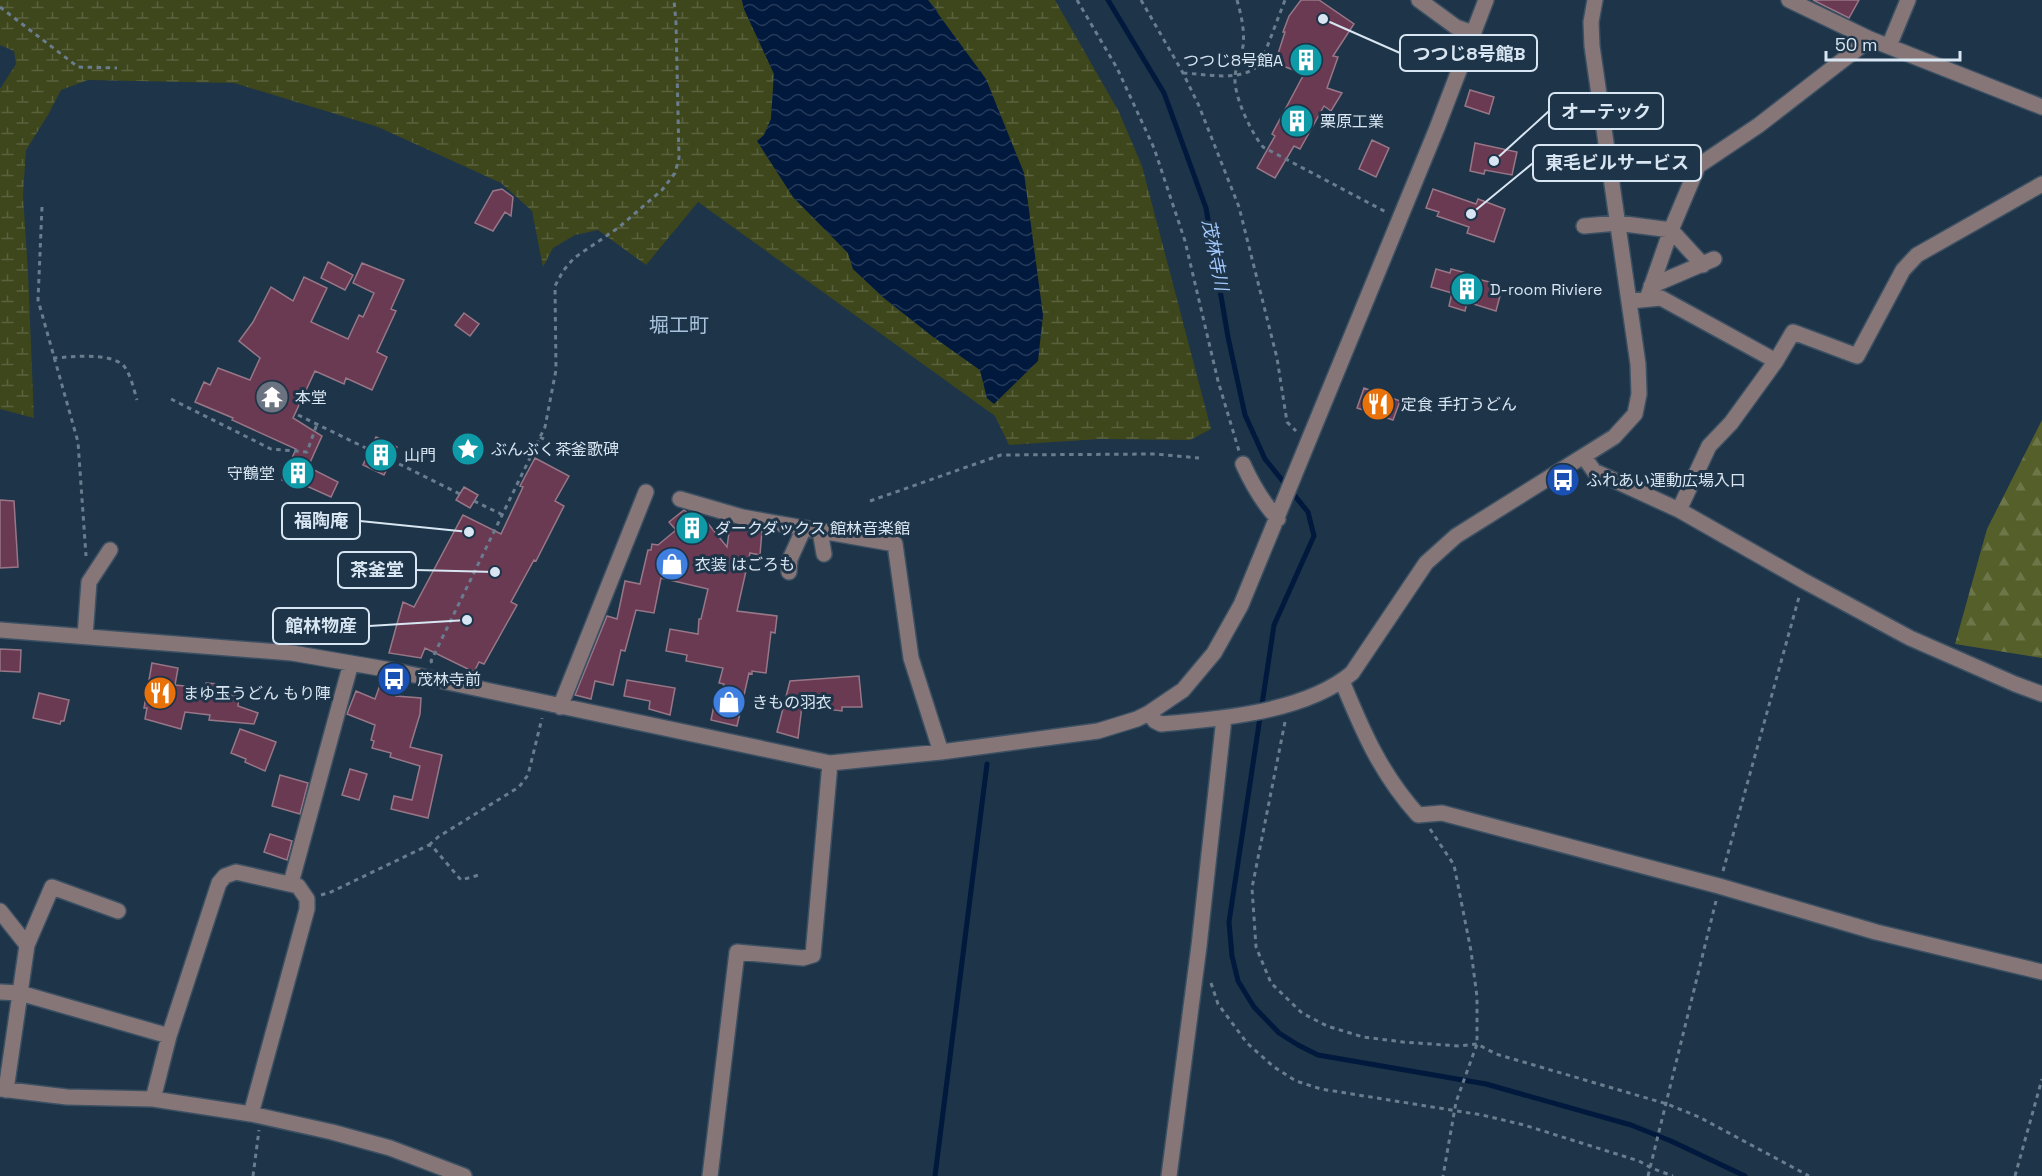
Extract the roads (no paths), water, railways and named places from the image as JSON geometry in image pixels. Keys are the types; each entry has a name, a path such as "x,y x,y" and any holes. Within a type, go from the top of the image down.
{"street":[{"path":"1419,0 1456,27 1473,33"},
{"path":"0,630 292,653 391,670 830,763 941,752 1098,731 1137,719 1183,690 1214,653 1241,605 1400,219 1486,0"},
{"path":"1149,713 1155,721 1161,724 1229,717 1284,705 1327,690 1342,681 1352,673 1426,563 1439,549 1614,437 1635,414 1639,384 1630,301 1592,46 1591,22 1595,0"},
{"path":"1789,0 1870,39 2042,106"},
{"path":"1889,46 1908,0"},
{"path":"1649,293 1671,230 1698,166 1759,124 1870,39"},
{"path":"1679,510 1709,446 1731,423 1776,361 1793,332 1857,356 1903,270 1917,255 2042,184"},
{"path":"1584,226 1617,223 1671,230 1708,262 1630,301"},
{"path":"1649,293 1776,361"},
{"path":"1584,457 1594,471 1679,510 1910,638 2042,694"},
{"path":"1243,464 1251,483 1266,507 1278,519"},
{"path":"560,707 646,492"},
{"path":"680,499 742,517 895,544 911,658 941,752"},
{"path":"789,572 790,559 804,528"},
{"path":"820,531 824,554"},
{"path":"85,636 89,582 110,550"},
{"path":"291,884 351,663"},
{"path":"1342,681 1383,771 1418,815 1442,813 1719,886 1876,932 2042,972"},
{"path":"1170,1176 1229,717"},
{"path":"710,1176 737,951 803,958 813,955 830,763"},
{"path":"153,1099 169,1036 219,883 225,876 236,872 298,886 308,899 256,1115"},
{"path":"118,911 52,887 27,945 3,1089 67,1096 153,1099 256,1115 390,1148 464,1176"},
{"path":"0,911 27,945"},
{"path":"0,992 20,993 169,1036"}],"water":[{"path":"742,0 928,0 986,79 1024,173 1043,315 1038,361 994,404 987,398 980,370 884,298 853,269 848,253 793,197 757,141 764,135 771,119 774,74"}],"waterway":[{"name":"茂林寺川","path":"1108,0 1164,93 1206,208 1228,337 1245,415 1265,459 1308,512 1314,536 1274,625 1229,922 1232,956 1238,981 1254,1007 1279,1033 1318,1055 1486,1084 1631,1125 1745,1176"},
{"path":"935,1176 987,764"}],"place":[{"name":"つつじ8号館B","path":"1323,19"},
{"name":"つつじ8号館A","path":"1306,60"},
{"name":"栗原工業","path":"1297,121"},
{"name":"オーテック","path":"1494,161"},
{"name":"東毛ビルサービス","path":"1471,214"},
{"name":"D-room Riviere","path":"1467,289"},
{"name":"本堂","path":"272,397"},
{"name":"定食 手打うどん","path":"1378,404"},
{"name":"ぶんぶく茶釜歌碑","path":"468,449"},
{"name":"山門","path":"381,455"},
{"name":"守鶴堂","path":"298,473"},
{"name":"ふれあい運動広場入口","path":"1563,480"},
{"name":"ダークダックス 館林音楽館","path":"692,528"},
{"name":"福陶庵","path":"469,532"},
{"name":"衣装 はごろも","path":"672,564"},
{"name":"茶釜堂","path":"495,572"},
{"name":"館林物産","path":"467,620"},
{"name":"茂林寺前","path":"394,679"},
{"name":"まゆ玉うどん もり陣","path":"160,693"},
{"name":"きもの羽衣","path":"729,702"}],"district":[{"name":"堀工町","path":"679,325"}]}
